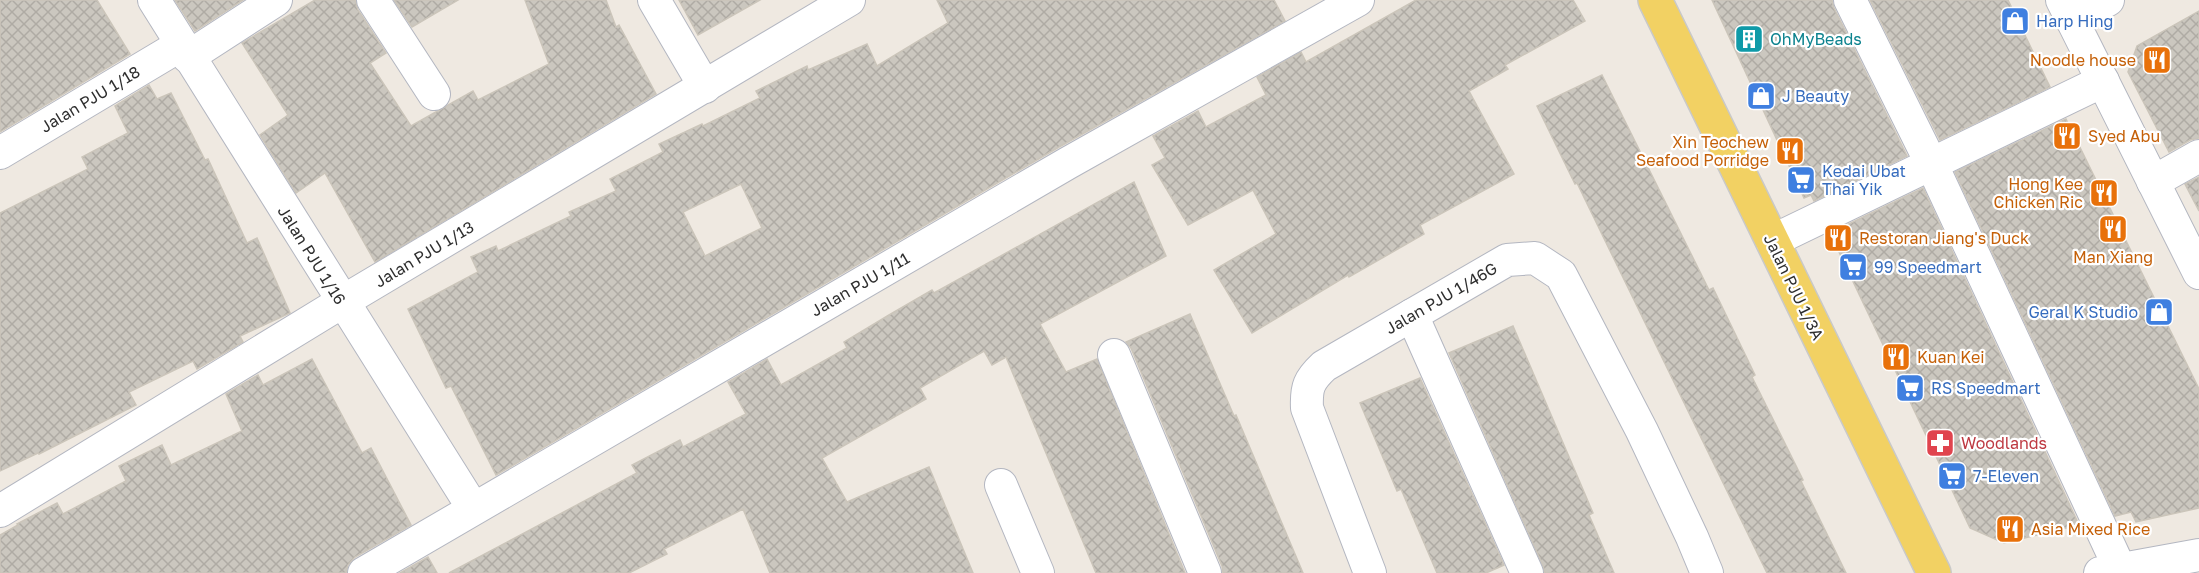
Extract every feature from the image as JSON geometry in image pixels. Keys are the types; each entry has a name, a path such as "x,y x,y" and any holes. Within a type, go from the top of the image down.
{"main road":[{"name":"Jalan PJU 1/3A","path":"1655,0 1934,573"}],"street":[{"name":"Jalan PJU 1/16","path":"154,0 472,508"},
{"name":"Jalan PJU 1/18","path":"0,153 276,0"},
{"path":"373,0 434,94"},
{"path":"654,0 705,87"},
{"name":"Jalan PJU 1/13","path":"0,511 342,302 849,0"},
{"name":"Jalan PJU 1/11","path":"364,573 1057,169 1358,0"},
{"path":"1850,0 1932,165 2109,571 2199,555"},
{"path":"2108,0 2067,10 2199,273"},
{"path":"1772,241 2103,81"},
{"path":"2153,182 2199,156"},
{"name":"Jalan PJU 1/46G","path":"1370,573 1307,408 1306,390 1313,376 1324,366 1507,260 1535,258 1561,275 1642,431 1707,573"},
{"path":"1412,315 1527,573"},
{"path":"1114,355 1205,573"},
{"path":"1000,485 1038,573"}],"building":[{"path":"0,0 97,0 130,54 0,132"},
{"path":"175,0 243,0 195,31"},
{"path":"315,0 355,0 358,10 386,53 370,63 411,126 473,91 478,100 549,64 525,0 606,0 616,27 619,25 656,94 375,262 325,173 296,193 260,135 288,115 242,43"},
{"path":"394,0 458,0 412,27"},
{"path":"679,0 760,0 698,35"},
{"path":"937,0 1274,0 1285,21 1059,147 496,475 451,386 446,388 408,309 478,272 471,257 496,246 498,251 571,216 569,212 616,191 610,179 663,152 659,144 702,124 703,126 760,98 756,91 807,66 808,70 867,44 877,66 948,23","holes":["741,184 762,228 705,256 683,212"]},
{"path":"1416,0 1573,0 1585,21 1505,65 1508,69 1469,91 1514,174 1420,225 1424,234 1349,277 1348,275 1252,333 1214,270 1276,234 1253,190 1188,225 1152,165 1165,158 1153,136 1198,111 1206,127 1266,95 1257,77 1301,52 1306,62"},
{"path":"1712,0 1832,0 1907,156 1814,201 1811,195 1804,198"},
{"path":"1870,0 2008,0 2050,87 1940,140"},
{"path":"2199,11 2199,138 2190,140 2169,152 2128,72 2137,46"},
{"path":"1602,75 1709,290 1713,288 1755,375 1752,377 1846,573 1767,573 1577,183 1575,184 1537,106"},
{"path":"149,85 157,99 171,93 205,160 208,159 247,243 257,238 290,313 240,336 243,342 197,369 193,361 129,392 136,405 0,471 0,213 88,169 82,157 128,133 115,106"},
{"path":"2066,119 2199,389 2199,508 2136,522 2131,512 2115,516 1955,172"},
{"path":"2199,177 2199,211 2185,184"},
{"path":"1134,182 1166,256 1040,324 1066,372 1097,359 1185,573 1096,573 1006,357 992,365 984,351 920,388 926,399 822,458 847,502 929,467 973,573 770,573 743,509 664,549 667,554 629,573 449,573 637,473 632,465 680,440 683,447 746,414 728,382 767,359 781,385 847,348 844,342 932,290 934,293"},
{"path":"1923,188 2079,525 2004,543 1970,528 1830,233"},
{"path":"1190,314 1303,573 1223,573 1131,348 1126,342"},
{"path":"1513,326 1593,513 1589,515 1614,573 1545,573 1449,353"},
{"path":"312,359 362,453 371,448 411,525 355,557 348,565 346,573 0,573 0,535 57,503 63,514 126,481 119,466 162,445 171,465 242,431 226,394 258,375 263,385"},
{"path":"1420,378 1504,565 1486,573 1437,573 1401,489 1397,491 1360,403"},
{"path":"428,557 437,573 400,573"}],"place":[{"name":"Harp Hing","path":"2015,21"},
{"name":"OhMyBeads","path":"1749,39"},
{"name":"Noodle house","path":"2157,60"},
{"name":"J Beauty","path":"1761,96"},
{"name":"Syed Abu","path":"2067,136"},
{"name":"Xin Teochew Seafood Porridge","path":"1790,151"},
{"name":"Kedai Ubat Thai Yik","path":"1801,180"},
{"name":"Hong Kee Chicken Ric","path":"2104,193"},
{"name":"Man Xiang","path":"2113,229"},
{"name":"Restoran Jiang's Duck","path":"1838,238"},
{"name":"99 Speedmart","path":"1853,267"},
{"name":"Geral K Studio","path":"2159,312"},
{"name":"Kuan Kei","path":"1896,357"},
{"name":"RS Speedmart","path":"1910,388"},
{"name":"Woodlands","path":"1940,443"},
{"name":"7-Eleven","path":"1952,476"},
{"name":"Asia Mixed Rice","path":"2010,529"}]}
